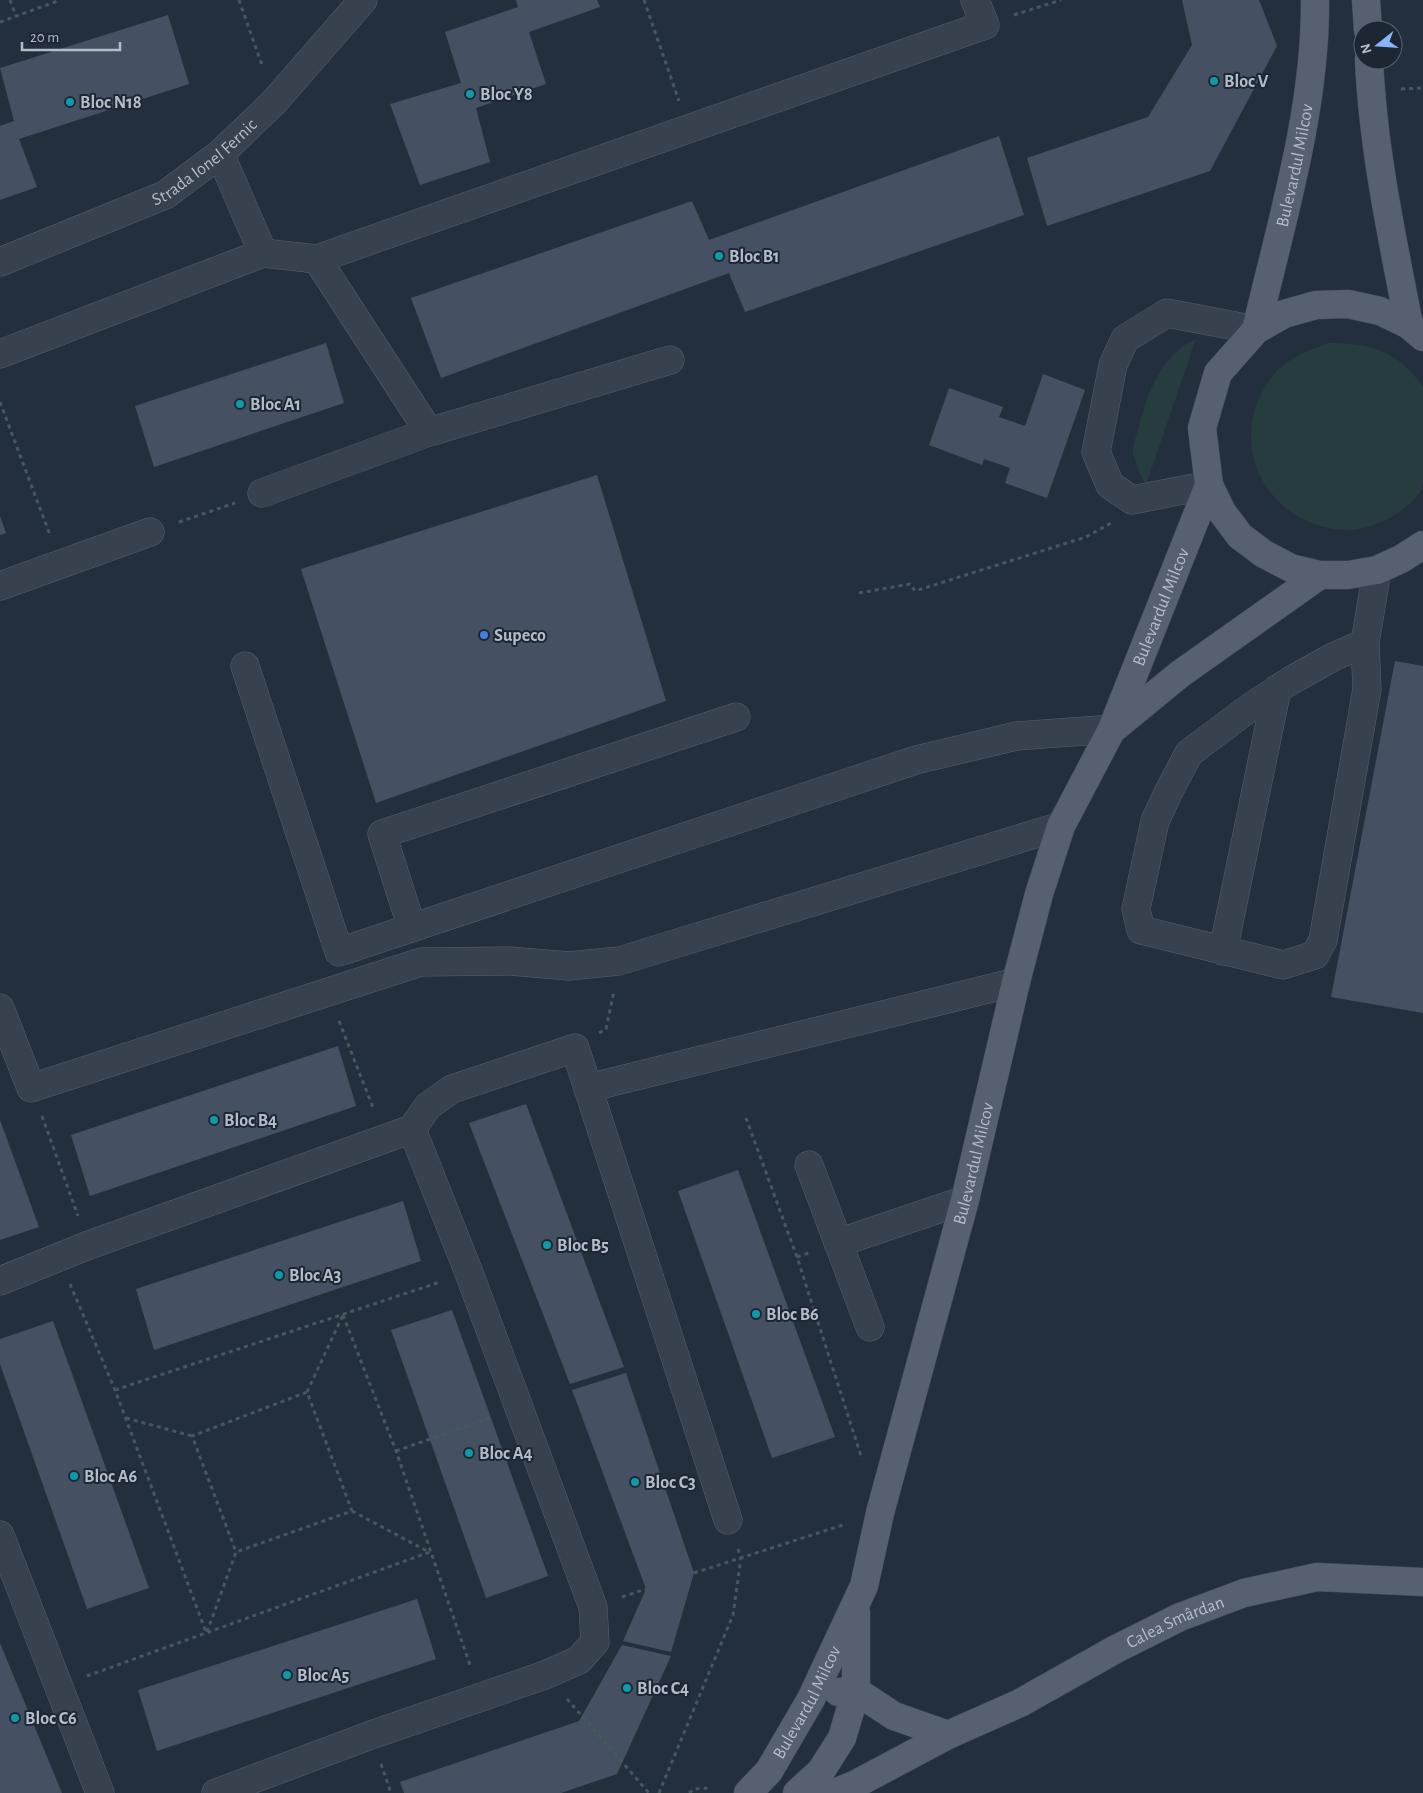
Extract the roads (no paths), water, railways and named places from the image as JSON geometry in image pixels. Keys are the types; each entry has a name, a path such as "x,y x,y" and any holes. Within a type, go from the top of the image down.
{"main road":[{"name":"Bulevardul Milcov","path":"1256,330 1301,134 1310,86 1315,0"},
{"path":"1366,0 1367,20"},
{"path":"1369,70 1380,175 1416,331"},
{"path":"1416,331 1380,310 1348,304 1316,305 1284,314 1256,330 1218,373 1202,428 1209,485 1222,512 1240,536 1264,554 1291,568 1320,575 1348,575 1377,570 1416,556"},
{"name":"Bulevardul Milcov","path":"748,1793 769,1771 811,1699 864,1586 880,1513 965,1200 1016,982 1061,826 1112,730 1209,485"},
{"name":"Bulevardul Milcov","path":"1112,730 1180,674 1320,575"},
{"name":"Calea Smârdan","path":"814,1793 838,1792 854,1785 948,1735 1020,1703 1116,1649 1180,1618 1244,1593 1317,1577 1423,1582"},
{"name":"Bulevardul Milcov","path":"797,1793 822,1771 842,1738 856,1691 856,1606"},
{"path":"811,1699 832,1692 856,1691 894,1716 948,1735"},
{"path":"769,1771 797,1793"}],"street":[{"name":"Strada Ionel Fernic","path":"0,262 165,195 220,154 275,101 363,0"},
{"path":"0,354 263,253 317,259 688,129 980,12"},
{"path":"220,154 263,253"},
{"path":"317,259 429,432"},
{"path":"1209,485 1132,500 1110,485 1096,452 1113,365 1126,339 1167,313 1256,330"},
{"path":"262,493 429,432 670,360"},
{"path":"0,586 150,532"},
{"path":"1365,644 1333,657 1277,689 1189,753 1155,821 1136,909 1141,930 1283,965 1315,955 1323,940 1367,689 1365,644 1377,570"},
{"path":"245,666 339,952 916,760 1016,736 1112,730"},
{"path":"1223,951 1277,689"},
{"path":"412,928 382,834 736,717"},
{"path":"0,1008 31,1088 421,962 510,961 568,966 619,961 1061,826"},
{"path":"588,1088 1016,982"},
{"path":"0,1282 89,1244 412,1130 428,1106 452,1089 575,1048 728,1520"},
{"path":"216,1793 371,1735 545,1674 578,1660 595,1642 593,1607 469,1273 412,1130"},
{"path":"809,1165 870,1327"},
{"path":"838,1244 965,1200"},
{"path":"2,1546 100,1793"}],"place":[{"name":"Bloc V","path":"1214,81"},
{"name":"Bloc Y8","path":"470,94"},
{"name":"Bloc N18","path":"70,102"},
{"name":"Bloc B1","path":"719,256"},
{"name":"Bloc A1","path":"240,404"},
{"name":"Supeco","path":"484,635"},
{"name":"Bloc B4","path":"214,1120"},
{"name":"Bloc B5","path":"547,1245"},
{"name":"Bloc A3","path":"279,1275"},
{"name":"Bloc B6","path":"756,1314"},
{"name":"Bloc A4","path":"469,1453"},
{"name":"Bloc A6","path":"74,1476"},
{"name":"Bloc C3","path":"635,1482"},
{"name":"Bloc A5","path":"287,1675"},
{"name":"Bloc C4","path":"627,1688"},
{"name":"Bloc C6","path":"15,1718"}]}
